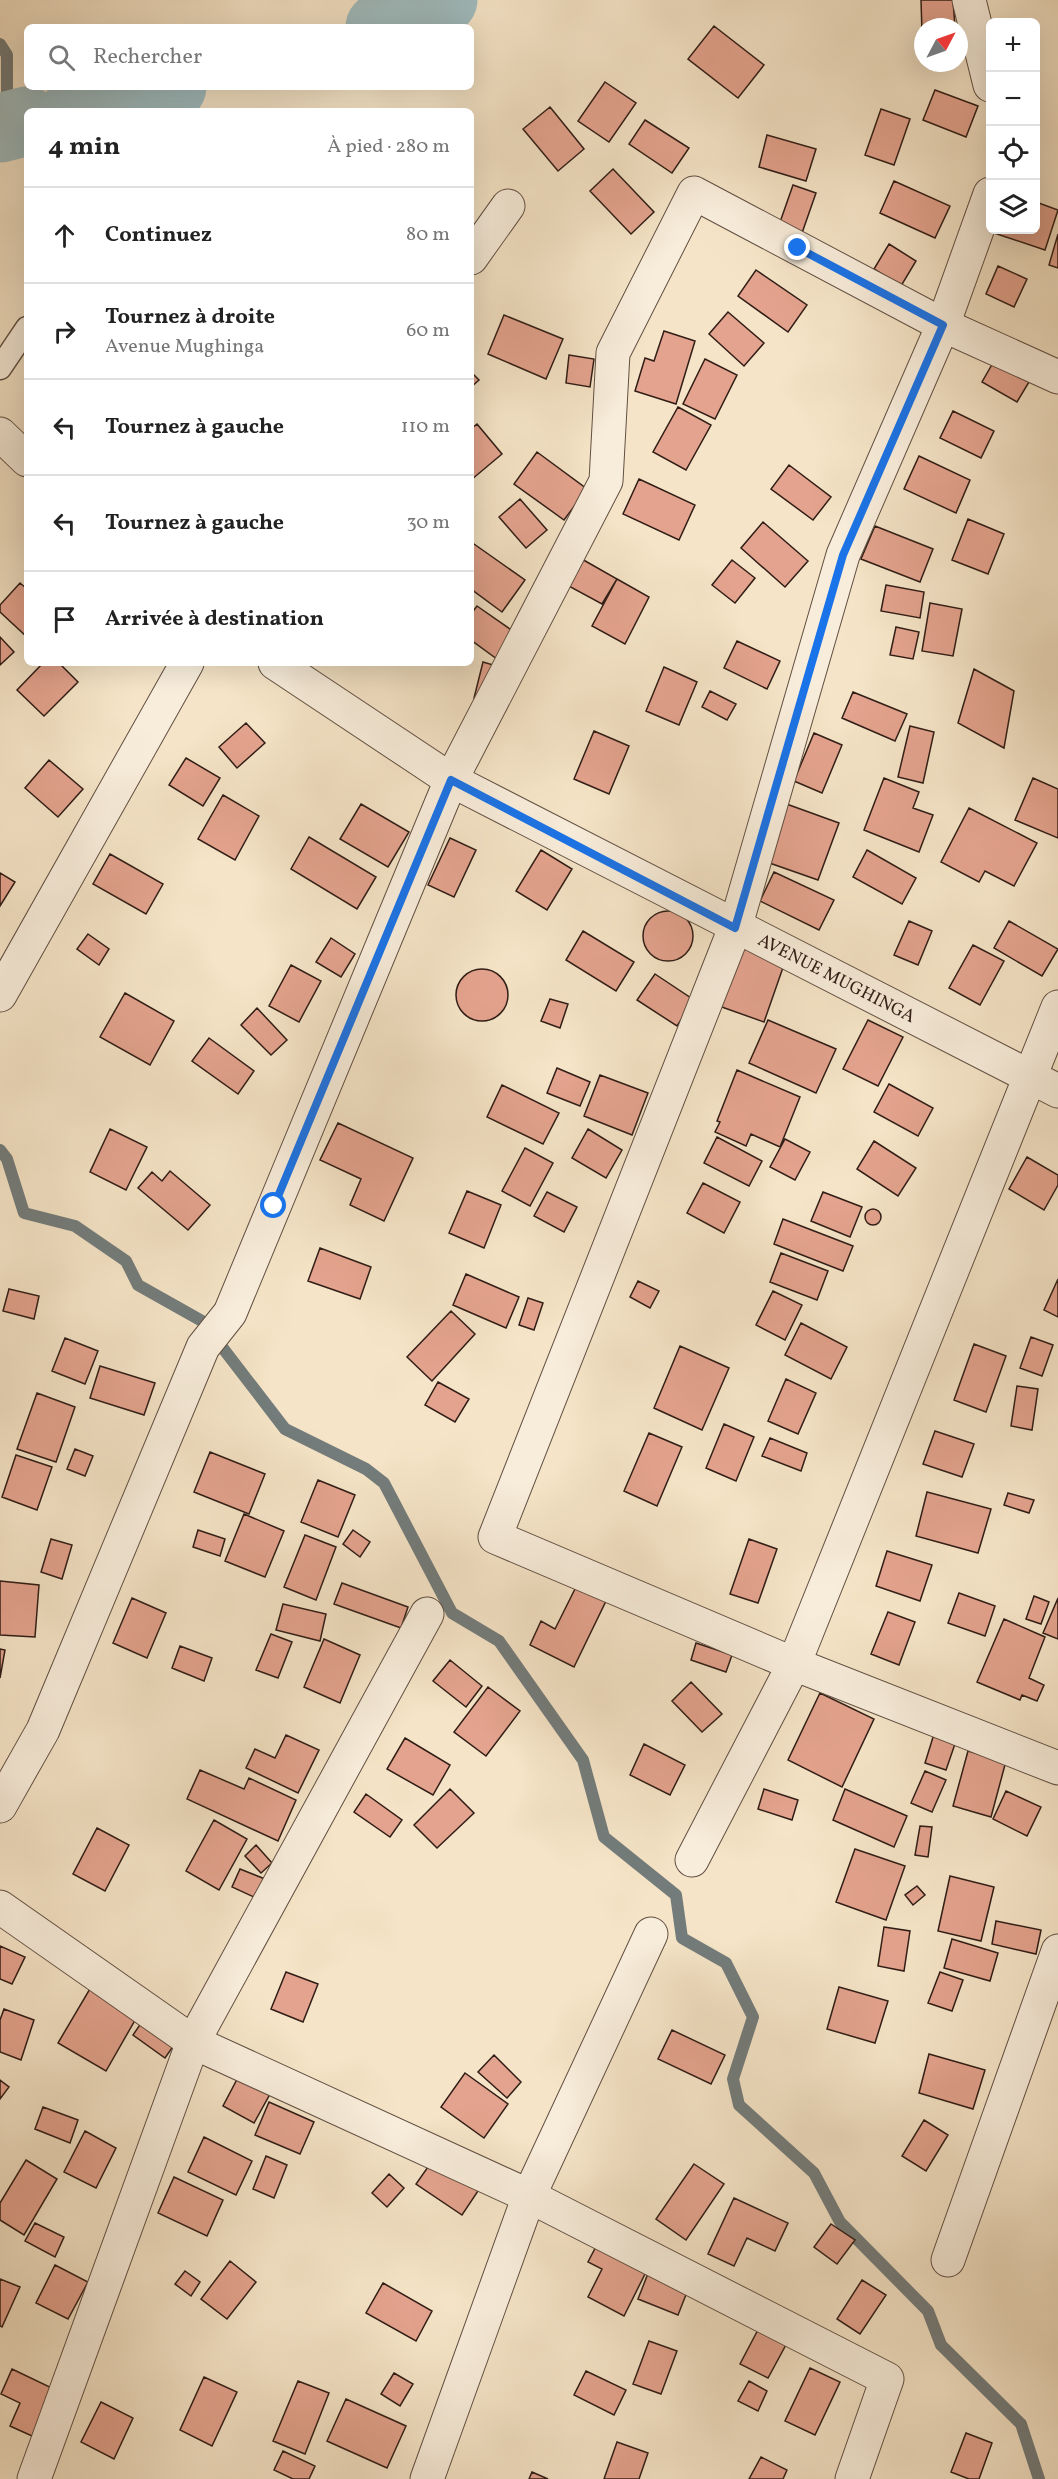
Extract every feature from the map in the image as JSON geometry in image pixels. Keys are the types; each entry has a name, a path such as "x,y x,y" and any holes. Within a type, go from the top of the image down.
{"street":[{"path":"969,0 987,72"},
{"path":"0,1806 43,1730 203,1347 230,1313 451,780 606,481 613,353 694,193 943,325 1058,377"},
{"path":"986,205 943,325 843,555 735,928 495,1537 794,1664 1058,1768"},
{"path":"474,254 508,206"},
{"path":"0,434 24,457"},
{"path":"0,994 185,666"},
{"name":"AVENUE MUGHINGA","path":"280,666 451,780 735,928 1058,1091"},
{"path":"693,1860 794,1664 1058,1007"},
{"path":"34,2479 193,2042 428,1614"},
{"path":"0,1908 193,2042 529,2196 887,2379 852,2479"},
{"path":"427,2479 529,2196 651,1934"},
{"path":"948,2260 1058,1951"}],"lane":[{"path":"0,368 24,332"}],"building":[{"path":"921,0 953,0 954,18 922,18"},
{"path":"714,26 764,65 738,98 688,59"},
{"path":"605,82 636,103 609,142 578,121"},
{"path":"935,90 978,106 966,137 923,120"},
{"path":"550,107 584,149 558,171 523,129"},
{"path":"881,109 910,119 894,165 865,155"},
{"path":"645,120 689,148 672,173 629,144"},
{"path":"767,135 816,149 806,181 759,167"},
{"path":"613,169 654,212 631,234 590,191"},
{"path":"894,181 950,206 935,238 880,213"},
{"path":"793,185 816,193 802,233 779,225"},
{"path":"1040,203 1058,210 1045,250 997,234 1040,234"},
{"path":"1058,234 1058,268 1049,265"},
{"path":"889,244 916,261 901,286 874,269"},
{"path":"998,266 1027,279 1014,307 986,294"},
{"path":"756,270 807,305 788,332 738,296"},
{"path":"728,312 764,343 744,366 709,334"},
{"path":"504,315 563,339 546,379 488,354"},
{"path":"664,331 695,341 676,404 635,391 645,358 654,361"},
{"path":"569,355 594,359 590,387 566,383"},
{"path":"705,359 737,375 715,419 683,404"},
{"path":"994,361 1029,382 1017,402 982,382"},
{"path":"474,375 479,380 474,384"},
{"path":"678,407 711,425 686,470 653,452"},
{"path":"953,411 994,431 981,458 940,438"},
{"path":"477,424 502,454 474,477 474,426"},
{"path":"537,452 587,489 564,520 514,484"},
{"path":"919,456 970,480 956,513 904,489"},
{"path":"789,465 831,497 813,520 771,489"},
{"path":"639,479 695,505 679,540 623,514"},
{"path":"520,499 547,530 526,548 499,517"},
{"path":"968,519 1004,534 988,574 952,560"},
{"path":"763,522 808,561 785,587 741,548"},
{"path":"875,526 933,549 920,582 861,559"},
{"path":"474,544 525,580 502,612 474,591"},
{"path":"580,558 617,579 602,604 565,584"},
{"path":"732,560 755,578 735,603 712,585"},
{"path":"617,579 649,597 625,644 592,626"},
{"path":"20,583 24,586 24,634 0,612 0,605"},
{"path":"886,585 924,592 920,618 881,611"},
{"path":"930,603 962,609 953,656 922,651"},
{"path":"477,606 520,636 501,662 474,642 474,610"},
{"path":"896,627 919,632 913,659 890,655"},
{"path":"0,637 14,652 0,665"},
{"path":"737,641 780,661 767,689 724,668"},
{"path":"483,662 500,667 490,702 474,698"},
{"path":"40,666 62,666 78,682 44,716 17,690"},
{"path":"664,667 697,682 679,725 646,711"},
{"path":"974,669 1014,691 1004,748 958,723"},
{"path":"710,691 736,704 727,720 702,707"},
{"path":"853,692 907,714 895,741 842,718"},
{"path":"246,723 265,743 237,768 219,747"},
{"path":"910,726 934,732 923,783 898,777"},
{"path":"594,731 629,746 609,794 574,779"},
{"path":"814,733 842,745 822,793 794,781"},
{"path":"186,758 220,778 203,806 169,785"},
{"path":"49,760 83,789 58,817 25,788"},
{"path":"884,778 919,792 913,808 933,815 919,852 864,830"},
{"path":"1033,778 1058,789 1058,838 1015,820"},
{"path":"223,795 259,816 235,860 198,839"},
{"path":"781,802 839,823 818,880 761,860"},
{"path":"361,804 409,832 388,867 340,839"},
{"path":"969,808 1037,843 1014,886 985,871 979,882 941,862"},
{"path":"309,837 376,877 357,909 291,869"},
{"path":"450,838 476,850 454,897 428,885"},
{"path":"541,850 572,869 547,910 516,891"},
{"path":"867,850 916,878 902,904 853,877"},
{"path":"110,854 163,884 146,914 93,884"},
{"path":"774,872 834,900 819,930 760,901"},
{"path":"0,873 15,882 0,906"},
{"path":"663,911 673,911 686,918 693,931 693,941 686,954 673,961 663,961 654,957 647,950 643,941 643,931 647,922 654,915"},
{"path":"909,921 932,931 918,965 894,955"},
{"path":"1009,921 1058,949 1042,976 994,948"},
{"path":"583,931 634,962 616,991 566,960"},
{"path":"88,934 109,949 99,965 77,949"},
{"path":"331,938 355,954 341,977 316,962"},
{"path":"741,943 786,959 764,1022 719,1006"},
{"path":"973,945 1004,961 980,1005 949,988"},
{"path":"291,965 321,981 299,1022 269,1006"},
{"path":"477,969 487,969 501,976 508,995 501,1014 487,1021 477,1021 467,1017 460,1010 456,1000 456,990 460,980 467,973"},
{"path":"655,974 694,1000 677,1026 637,1000"},
{"path":"125,993 174,1021 150,1065 100,1037"},
{"path":"550,999 568,1004 560,1028 541,1021"},
{"path":"257,1008 287,1040 271,1055 241,1025"},
{"path":"768,1020 836,1049 816,1093 749,1063"},
{"path":"868,1020 903,1037 878,1086 843,1069"},
{"path":"209,1038 254,1071 238,1094 192,1061"},
{"path":"557,1068 590,1082 580,1106 547,1093"},
{"path":"737,1070 800,1097 780,1147 751,1134 746,1146 715,1132"},
{"path":"600,1075 648,1093 632,1135 584,1116"},
{"path":"889,1084 933,1108 918,1136 874,1112"},
{"path":"502,1085 559,1113 543,1144 487,1117"},
{"path":"338,1123 413,1158 384,1221 350,1205 361,1179 320,1160"},
{"path":"110,1129 147,1147 126,1190 90,1172"},
{"path":"588,1129 622,1150 606,1178 572,1158"},
{"path":"717,1137 762,1161 749,1186 704,1163"},
{"path":"785,1139 810,1152 795,1180 770,1167"},
{"path":"874,1141 916,1168 898,1196 857,1169"},
{"path":"525,1148 553,1163 530,1206 502,1191"},
{"path":"1027,1157 1058,1175 1058,1185 1044,1210 1009,1189"},
{"path":"170,1171 210,1205 188,1230 138,1188 152,1172 162,1181"},
{"path":"703,1183 740,1202 724,1233 687,1213"},
{"path":"467,1191 501,1205 484,1248 449,1233"},
{"path":"547,1192 577,1207 564,1232 534,1216"},
{"path":"823,1192 862,1207 850,1237 811,1221"},
{"path":"873,1209 881,1217 873,1225 865,1217"},
{"path":"783,1219 853,1246 843,1271 774,1244"},
{"path":"320,1248 371,1267 360,1299 308,1281"},
{"path":"781,1253 828,1271 817,1300 770,1282"},
{"path":"466,1274 519,1297 506,1328 453,1305"},
{"path":"1058,1279 1058,1317 1044,1310"},
{"path":"638,1281 659,1291 650,1308 630,1297"},
{"path":"9,1289 39,1296 34,1319 3,1311"},
{"path":"773,1291 802,1305 785,1340 756,1325"},
{"path":"528,1298 543,1303 534,1330 519,1325"},
{"path":"451,1311 475,1334 432,1381 407,1357"},
{"path":"801,1323 847,1347 831,1379 785,1355"},
{"path":"1031,1337 1053,1345 1042,1376 1020,1368"},
{"path":"65,1338 98,1351 85,1384 52,1371"},
{"path":"974,1344 1006,1356 986,1412 954,1400"},
{"path":"680,1346 729,1368 702,1430 654,1408"},
{"path":"100,1366 155,1383 144,1415 90,1398"},
{"path":"786,1379 816,1393 798,1434 768,1421"},
{"path":"438,1382 469,1399 455,1422 425,1405"},
{"path":"1017,1386 1038,1389 1032,1430 1011,1426"},
{"path":"37,1393 75,1407 56,1462 17,1449"},
{"path":"724,1424 754,1437 736,1481 706,1468"},
{"path":"935,1431 974,1444 962,1477 923,1464"},
{"path":"649,1433 682,1447 657,1506 624,1491"},
{"path":"770,1438 807,1453 801,1471 762,1456"},
{"path":"75,1449 93,1456 85,1476 67,1469"},
{"path":"210,1452 265,1474 249,1514 194,1492"},
{"path":"16,1455 52,1467 37,1510 2,1497"},
{"path":"318,1480 355,1495 338,1537 301,1522"},
{"path":"927,1492 991,1509 978,1553 916,1536"},
{"path":"1008,1493 1034,1500 1029,1513 1004,1505"},
{"path":"244,1514 284,1531 265,1577 225,1561"},
{"path":"198,1530 225,1539 220,1556 193,1547"},
{"path":"353,1530 370,1542 360,1557 343,1544"},
{"path":"305,1535 336,1547 316,1600 284,1587"},
{"path":"51,1539 72,1545 62,1579 41,1572"},
{"path":"749,1539 777,1549 758,1603 730,1594"},
{"path":"887,1551 932,1565 920,1601 876,1586"},
{"path":"0,1581 39,1585 35,1637 0,1635"},
{"path":"342,1583 408,1607 401,1628 334,1604"},
{"path":"576,1587 606,1601 574,1667 530,1645 541,1621 555,1629"},
{"path":"959,1593 995,1606 985,1636 948,1623"},
{"path":"1034,1596 1049,1602 1041,1624 1026,1619"},
{"path":"132,1598 166,1613 147,1658 113,1643"},
{"path":"1058,1598 1058,1639 1043,1633"},
{"path":"283,1604 326,1614 320,1641 276,1630"},
{"path":"888,1612 915,1622 899,1665 871,1654"},
{"path":"1004,1619 1045,1637 1029,1678 1044,1685 1037,1701 1022,1695 1020,1700 977,1682"},
{"path":"271,1634 292,1642 278,1678 256,1670"},
{"path":"324,1639 360,1655 340,1703 304,1687"},
{"path":"696,1643 732,1655 726,1672 691,1660"},
{"path":"180,1646 212,1658 204,1681 172,1668"},
{"path":"0,1649 5,1650 0,1678"},
{"path":"450,1660 482,1686 466,1707 433,1681"},
{"path":"691,1682 722,1714 702,1732 672,1701"},
{"path":"488,1687 520,1711 486,1756 454,1732"},
{"path":"820,1693 874,1719 842,1787 788,1760"},
{"path":"934,1734 956,1741 946,1770 925,1763"},
{"path":"286,1735 319,1750 298,1793 246,1768 255,1749 275,1758"},
{"path":"405,1738 450,1765 433,1795 387,1769"},
{"path":"644,1744 685,1765 670,1795 630,1775"},
{"path":"968,1751 1006,1761 991,1817 953,1806"},
{"path":"200,1770 244,1789 249,1778 296,1800 278,1841 187,1799"},
{"path":"925,1771 946,1780 932,1812 911,1803"},
{"path":"450,1789 474,1813 437,1848 414,1825"},
{"path":"764,1789 798,1800 792,1820 758,1809"},
{"path":"845,1789 907,1816 894,1847 833,1820"},
{"path":"1006,1791 1041,1807 1027,1836 993,1819"},
{"path":"366,1794 402,1820 390,1837 354,1812"},
{"path":"214,1820 247,1839 219,1890 186,1871"},
{"path":"920,1826 932,1827 928,1857 915,1855"},
{"path":"97,1828 129,1845 105,1891 73,1874"},
{"path":"256,1845 272,1863 261,1873 245,1856"},
{"path":"855,1849 905,1866 886,1920 836,1902"},
{"path":"240,1869 265,1879 256,1898 232,1887"},
{"path":"950,1876 994,1887 981,1941 938,1931"},
{"path":"917,1886 925,1895 913,1905 905,1895"},
{"path":"996,1921 1041,1930 1036,1954 992,1944"},
{"path":"884,1927 910,1931 904,1971 878,1966"},
{"path":"952,1939 998,1953 990,1981 944,1968"},
{"path":"0,1946 25,1957 12,1984 0,1979"},
{"path":"286,1972 318,1984 303,2022 271,2009"},
{"path":"940,1972 963,1980 952,2011 928,2003"},
{"path":"91,1987 138,2015 106,2071 58,2043"},
{"path":"839,1987 888,2001 875,2043 827,2029"},
{"path":"4,2009 34,2020 21,2060 0,2052 0,2020"},
{"path":"148,2013 181,2035 165,2058 133,2035"},
{"path":"672,2030 725,2055 711,2084 658,2059"},
{"path":"929,2054 985,2070 973,2109 919,2093"},
{"path":"494,2055 521,2082 507,2098 478,2072"},
{"path":"243,2068 275,2085 254,2123 223,2106"},
{"path":"465,2073 508,2104 484,2138 441,2107"},
{"path":"0,2080 9,2087 0,2099"},
{"path":"269,2102 314,2122 300,2154 255,2135"},
{"path":"43,2107 78,2120 70,2143 35,2129"},
{"path":"924,2120 948,2135 926,2171 902,2156"},
{"path":"85,2131 116,2148 96,2188 64,2172"},
{"path":"204,2137 252,2161 236,2195 188,2172"},
{"path":"266,2156 287,2165 274,2198 253,2189"},
{"path":"435,2157 480,2188 462,2215 416,2184"},
{"path":"26,2160 57,2179 24,2235 0,2220 0,2203"},
{"path":"694,2164 724,2184 686,2240 656,2219"},
{"path":"389,2174 404,2188 387,2207 372,2193"},
{"path":"174,2177 223,2200 207,2236 158,2213"},
{"path":"734,2198 788,2223 775,2251 747,2238 734,2266 708,2254"},
{"path":"35,2223 64,2237 55,2257 25,2241"},
{"path":"831,2224 855,2240 837,2264 814,2247"},
{"path":"602,2235 652,2260 624,2316 588,2297 602,2269 588,2262"},
{"path":"230,2261 256,2282 227,2319 201,2299"},
{"path":"55,2265 88,2282 68,2319 36,2303"},
{"path":"185,2271 200,2282 191,2296 175,2284"},
{"path":"649,2271 689,2287 678,2315 638,2299"},
{"path":"0,2279 20,2287 2,2327 0,2326"},
{"path":"862,2280 886,2295 860,2334 837,2319"},
{"path":"383,2283 432,2311 416,2341 366,2313"},
{"path":"760,2326 788,2341 768,2378 740,2364"},
{"path":"649,2341 677,2351 661,2394 633,2384"},
{"path":"810,2368 840,2382 815,2435 785,2421"},
{"path":"12,2369 54,2389 32,2436 10,2426 20,2403 1,2394"},
{"path":"586,2371 626,2390 614,2415 574,2395"},
{"path":"394,2373 413,2384 400,2406 381,2394"},
{"path":"204,2377 237,2392 212,2446 180,2430"},
{"path":"298,2381 329,2393 305,2454 273,2441"},
{"path":"749,2381 767,2391 758,2411 738,2401"},
{"path":"346,2399 406,2426 387,2468 327,2441"},
{"path":"101,2402 133,2418 114,2459 81,2442"},
{"path":"966,2433 992,2443 979,2479 969,2479 951,2472"},
{"path":"617,2442 648,2453 639,2479 604,2479"},
{"path":"283,2451 315,2466 309,2479 293,2479 274,2470"},
{"path":"761,2457 787,2470 783,2479 749,2479"},
{"path":"532,2472 548,2479 529,2479"}],"waterway":[{"path":"392,24 403,21 443,0"},
{"path":"0,44 7,55 7,126"},
{"path":"89,108 147,96 164,90"},
{"path":"0,128 24,122"},
{"path":"0,1150 7,1159 24,1213 75,1226 126,1261 138,1285 202,1321 285,1429 366,1469 384,1483 452,1613 499,1641 583,1760 604,1837 676,1895 682,1938 726,1963 753,2017 733,2079 739,2105 814,2173 840,2222 928,2311 941,2345 1021,2424 1039,2479"}],"route":[{"path":"274,1206 451,780 735,928 843,555 943,325 798,248"}]}
